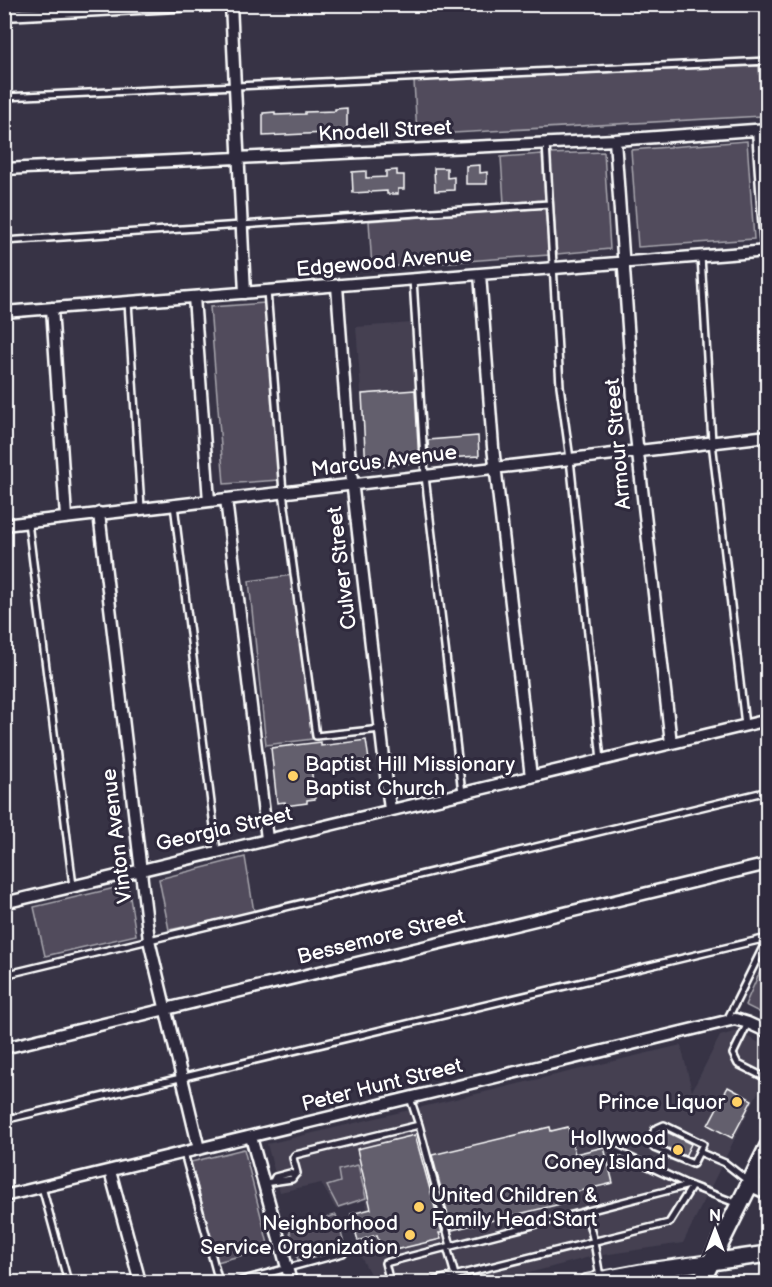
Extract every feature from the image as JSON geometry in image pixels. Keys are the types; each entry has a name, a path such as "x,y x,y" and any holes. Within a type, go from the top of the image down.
{"main road":[{"path":"700,1282 768,1147"},
{"path":"750,1183 768,1191"},
{"path":"711,1262 768,1254"}],"street":[{"path":"4,15 216,4"},
{"path":"231,4 244,293"},
{"path":"763,130 768,277"},
{"name":"Knodell Street","path":"4,169 615,140 763,130"},
{"name":"Armour Street","path":"615,140 637,451 671,743"},
{"name":"Edgewood Avenue","path":"4,312 767,251"},
{"path":"480,274 495,467 531,777"},
{"name":"Culver Street","path":"337,285 352,484 390,810"},
{"path":"194,297 209,501"},
{"path":"52,308 66,517"},
{"name":"Marcus Avenue","path":"4,525 768,436"},
{"path":"226,499 267,839"},
{"name":"Vinton Avenue","path":"99,513 149,940 199,1149"},
{"name":"Georgia Street","path":"4,903 768,720"},
{"name":"Bessemore Street","path":"4,1048 768,864"},
{"name":"Peter Hunt Street","path":"4,1196 735,1019 768,1032"},
{"path":"251,1137 268,1182 291,1282"},
{"path":"110,1171 140,1282"},
{"path":"598,1281 644,1271 711,1262"}],"lane":[{"path":"4,97 768,61"},
{"path":"546,143 560,386 570,459 601,760"},
{"path":"4,241 549,204"},
{"path":"701,256 712,442 744,726"},
{"path":"413,279 425,476 462,793"},
{"path":"267,291 283,492 316,736 381,729"},
{"path":"128,302 141,508"},
{"path":"174,505 217,851"},
{"path":"28,522 73,886"},
{"path":"4,975 768,791"},
{"path":"726,1022 767,937"},
{"path":"4,1120 767,937"},
{"path":"748,1023 733,1054 738,1064 768,1079"},
{"path":"410,1098 419,1125 456,1279"},
{"path":"268,1182 292,1179 297,1173 293,1158 295,1155 419,1125"},
{"path":"664,1125 703,1144 699,1152 693,1164 654,1148 650,1142 655,1129 664,1125"},
{"path":"616,1151 690,1186 739,1205"},
{"path":"699,1152 725,1163 750,1183"},
{"path":"184,1153 219,1282"},
{"path":"390,1282 385,1263 690,1186"},
{"path":"429,1282 456,1279 669,1223 690,1186"},
{"path":"42,1187 68,1282"},
{"path":"586,1211 594,1242 598,1281"},
{"path":"236,1282 343,1253"}],"shaded area":[{"path":"759,66 762,116 417,135 414,81"},
{"path":"747,141 754,239 638,247 631,150"},
{"path":"604,152 610,249 557,254 550,154"},
{"path":"542,154 545,200 504,203 501,157"},
{"path":"545,208 549,255 372,268 369,221"},
{"path":"265,303 279,480 224,484 210,307"},
{"path":"412,323 421,462 367,470 356,327"},
{"path":"293,575 312,739 266,745 249,581"},
{"path":"245,857 254,912 169,930 159,879"},
{"path":"128,885 136,935 45,956 34,907"},
{"path":"767,956 768,1016 745,1005"},
{"path":"737,1031 767,1047 767,1074 683,1243 590,1257 494,1282 374,1282 359,1253 377,1248 365,1200 336,1209 321,1183 280,1192 267,1144 681,1045 692,1091 720,1036"},
{"path":"244,1149 269,1248 217,1262 191,1162"},
{"path":"358,1165 366,1198 338,1207 327,1186 340,1182 338,1170"},
{"path":"336,1215 345,1247 298,1260 289,1228"}],"building":[{"path":"347,108 347,132 263,136 263,113 305,114 305,112 335,111 335,109"},
{"path":"480,165 480,173 487,172 487,184 466,184 466,166"},
{"path":"434,168 447,168 447,178 454,177 454,190 435,191"},
{"path":"397,170 397,175 404,175 404,189 398,189 398,194 387,194 387,191 353,193 352,172 366,171 366,178 386,177 386,171"},
{"path":"415,390 419,462 366,469 362,394"},
{"path":"478,436 479,456 429,459 428,440"},
{"name":"Baptist Hill Missionary Baptist Church","path":"366,740 369,760 311,767 315,799 307,800 307,803 285,806 285,802 277,803 271,748 321,742 321,746"},
{"path":"728,1087 752,1100 732,1138 708,1125"},
{"path":"550,1127 551,1131 568,1127 575,1154 604,1147 613,1183 563,1195 565,1203 452,1230 432,1155"},
{"path":"667,1132 691,1144 685,1156 661,1145"},
{"path":"415,1135 442,1233 439,1233 441,1239 382,1253 377,1235 358,1241 351,1214 371,1209 357,1149"}],"place":[{"name":"Baptist Hill Missionary Baptist Church","path":"293,776"},
{"name":"Prince Liquor","path":"737,1102"},
{"name":"Hollywood Coney Island","path":"678,1150"},
{"name":"United Children & Family Head Start","path":"419,1207"},
{"name":"Neighborhood Service Organization","path":"410,1235"}]}
